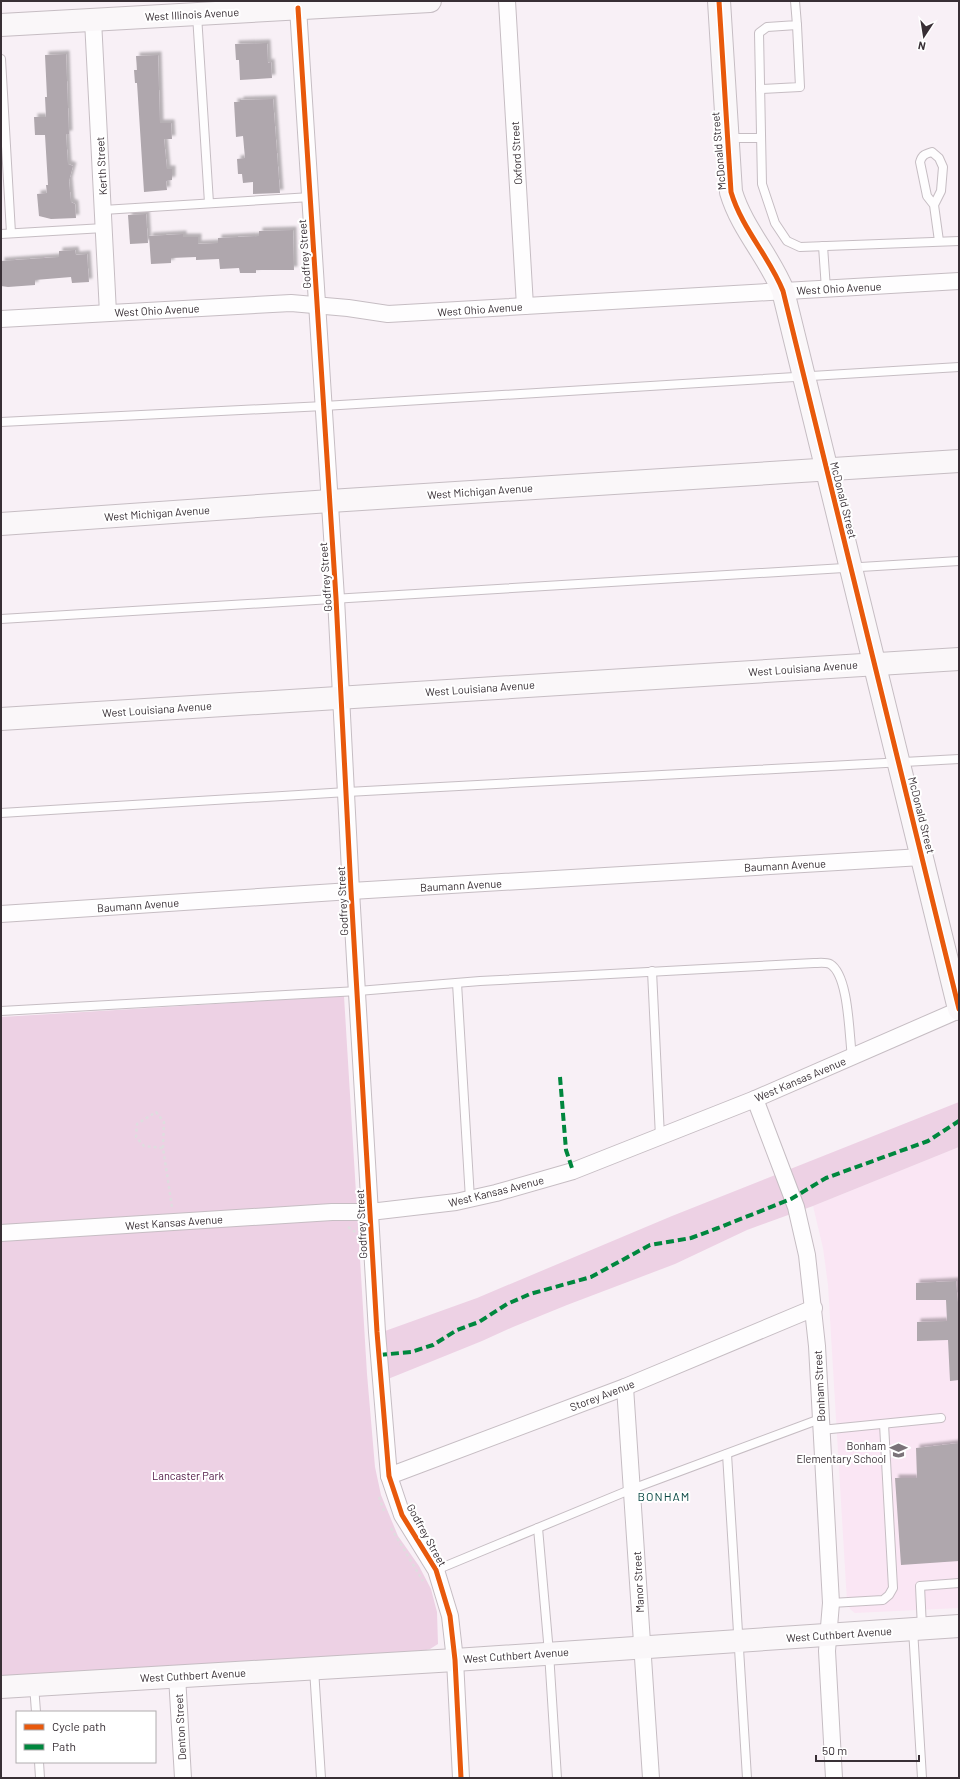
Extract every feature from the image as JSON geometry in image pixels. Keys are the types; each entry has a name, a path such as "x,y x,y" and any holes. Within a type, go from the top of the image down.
{"street":[{"name":"West Illinois Avenue","path":"1,25 197,14 220,7 298,8 430,1"},
{"name":"Oxford Street","path":"507,1 525,306"},
{"name":"McDonald Street","path":"719,1 729,183 734,203 751,236 777,275 783,291 959,1010"},
{"name":"Godfrey Street","path":"298,8 342,697 351,891 370,1212 379,1355 389,1476 402,1515 436,1570 450,1616 455,1660 461,1778"},
{"name":"Kerth Street","path":"93,20 108,313"},
{"name":"West Ohio Avenue","path":"1,319 291,303 348,308 388,314 959,281"},
{"name":"West Michigan Avenue","path":"1,524 330,501 959,462"},
{"name":"West Louisiana Avenue","path":"1,719 959,659"},
{"name":"Baumann Avenue","path":"1,914 351,891 922,857"},
{"name":"West Kansas Avenue","path":"1,1233 332,1212 370,1212 456,1202 496,1193 573,1171 660,1137 755,1099 959,1010"},
{"name":"Bonham Street","path":"755,1099 796,1207 807,1255 814,1308 831,1603 827,1658 834,1778"},
{"name":"Storey Avenue","path":"389,1476 625,1386 814,1308"},
{"name":"Manor Street","path":"625,1386 641,1646 651,1778"},
{"name":"West Cuthbert Avenue","path":"1,1687 455,1660 641,1646 959,1626"},
{"name":"Denton Street","path":"177,1676 183,1778"}],"lane":[{"path":"760,89 800,87 795,1"},
{"path":"197,14 209,204"},
{"path":"797,25 767,27 759,33 762,184 775,223 787,241 800,247 959,240"},
{"path":"1,60 11,233"},
{"path":"726,138 761,138"},
{"path":"934,205 941,191 943,167 939,158 932,152 924,154 920,162 926,196 934,205 939,241"},
{"path":"103,210 311,197"},
{"path":"1,234 104,228"},
{"path":"823,246 826,289"},
{"path":"1,422 324,406 959,367"},
{"path":"1,619 959,561"},
{"path":"1,813 346,792 898,761 959,759"},
{"path":"1,1011 358,991 457,982 814,963 829,964 840,974 844,989 852,1057"},
{"path":"652,972 660,1137"},
{"path":"457,982 470,1199"},
{"path":"436,1570 632,1489 727,1454 820,1424 884,1424 941,1418"},
{"path":"831,1603 883,1600 889,1595 893,1588 884,1424"},
{"path":"727,1454 737,1641 747,1778"},
{"path":"538,1528 549,1653 556,1778"},
{"path":"922,1778 917,1629 920,1586 959,1583"},
{"path":"314,1668 322,1778"},
{"path":"34,1685 36,1711"},
{"path":"39,1763 40,1778"}],"path":[{"path":"163,1148 144,1146 136,1137 137,1124 156,1112 164,1122 163,1148 173,1210"},
{"path":"346,1225 357,1232 357,1240"},
{"path":"377,1490 384,1512"},
{"path":"390,1526 424,1582"}],"shaded area":[{"name":"Bonham Elementary School","path":"959,1147 959,1608 855,1613 850,1609 847,1602 828,1285 823,1248 813,1206"}],"green space":[{"name":"Lancaster Park","path":"344,996 367,1374 375,1467 381,1495 398,1536 419,1566 431,1589 437,1612 438,1644 430,1649 422,1651 1,1677 1,1017"},
{"path":"959,1102 959,1147 813,1206 747,1230 675,1264 567,1305 383,1381 385,1331 477,1298 672,1216"}],"building":[{"path":"267,43 268,63 271,62 272,78 240,80 239,60 236,60 235,44"},
{"path":"66,54 69,134 66,134 68,164 73,166 69,181 71,202 75,204 76,218 51,219 39,216 37,194 47,193 46,185 48,185 45,135 35,135 34,117 46,117 45,97 47,97 45,55"},
{"path":"158,55 160,123 171,123 172,139 164,139 167,169 172,169 172,180 166,181 167,190 144,192 137,83 135,83 134,70 137,70 136,56"},
{"path":"273,99 280,193 253,194 253,182 243,183 242,174 238,174 237,159 245,158 243,136 236,137 234,102 240,102 240,100"},
{"path":"146,214 148,243 130,244 128,215"},
{"path":"293,230 294,270 256,270 256,273 240,273 239,268 220,269 219,259 196,260 196,257 171,258 171,263 151,264 149,236 183,234 183,237 198,237 198,244 218,243 218,238 259,236 259,231"},
{"path":"75,250 76,255 87,254 89,282 72,283 71,277 35,280 35,285 8,287 1,286 1,261 59,257 59,251"},
{"path":"956,1281 959,1314 959,1380 950,1381 948,1340 917,1341 917,1322 947,1321 946,1300 916,1300 916,1283"},
{"path":"959,1443 959,1561 901,1565 895,1478 917,1478 916,1448"}],"marked path":[{"path":"560,1077 566,1150 573,1171"},
{"path":"379,1355 411,1352 433,1345 457,1330 479,1322 507,1304 530,1294 591,1277 650,1245 691,1238 791,1199 826,1178 928,1141 959,1121"}],"cycle path":[{"path":"719,1 731,192 742,218 771,266 783,291 959,1009"},
{"path":"298,8 336,598 351,891 377,1332 389,1476 402,1515 436,1570 450,1616 455,1660 461,1778"}],"place":[{"name":"Bonham Elementary School","path":"899,1451"}],"district":[{"name":"BONHAM","path":"664,1496"}]}
